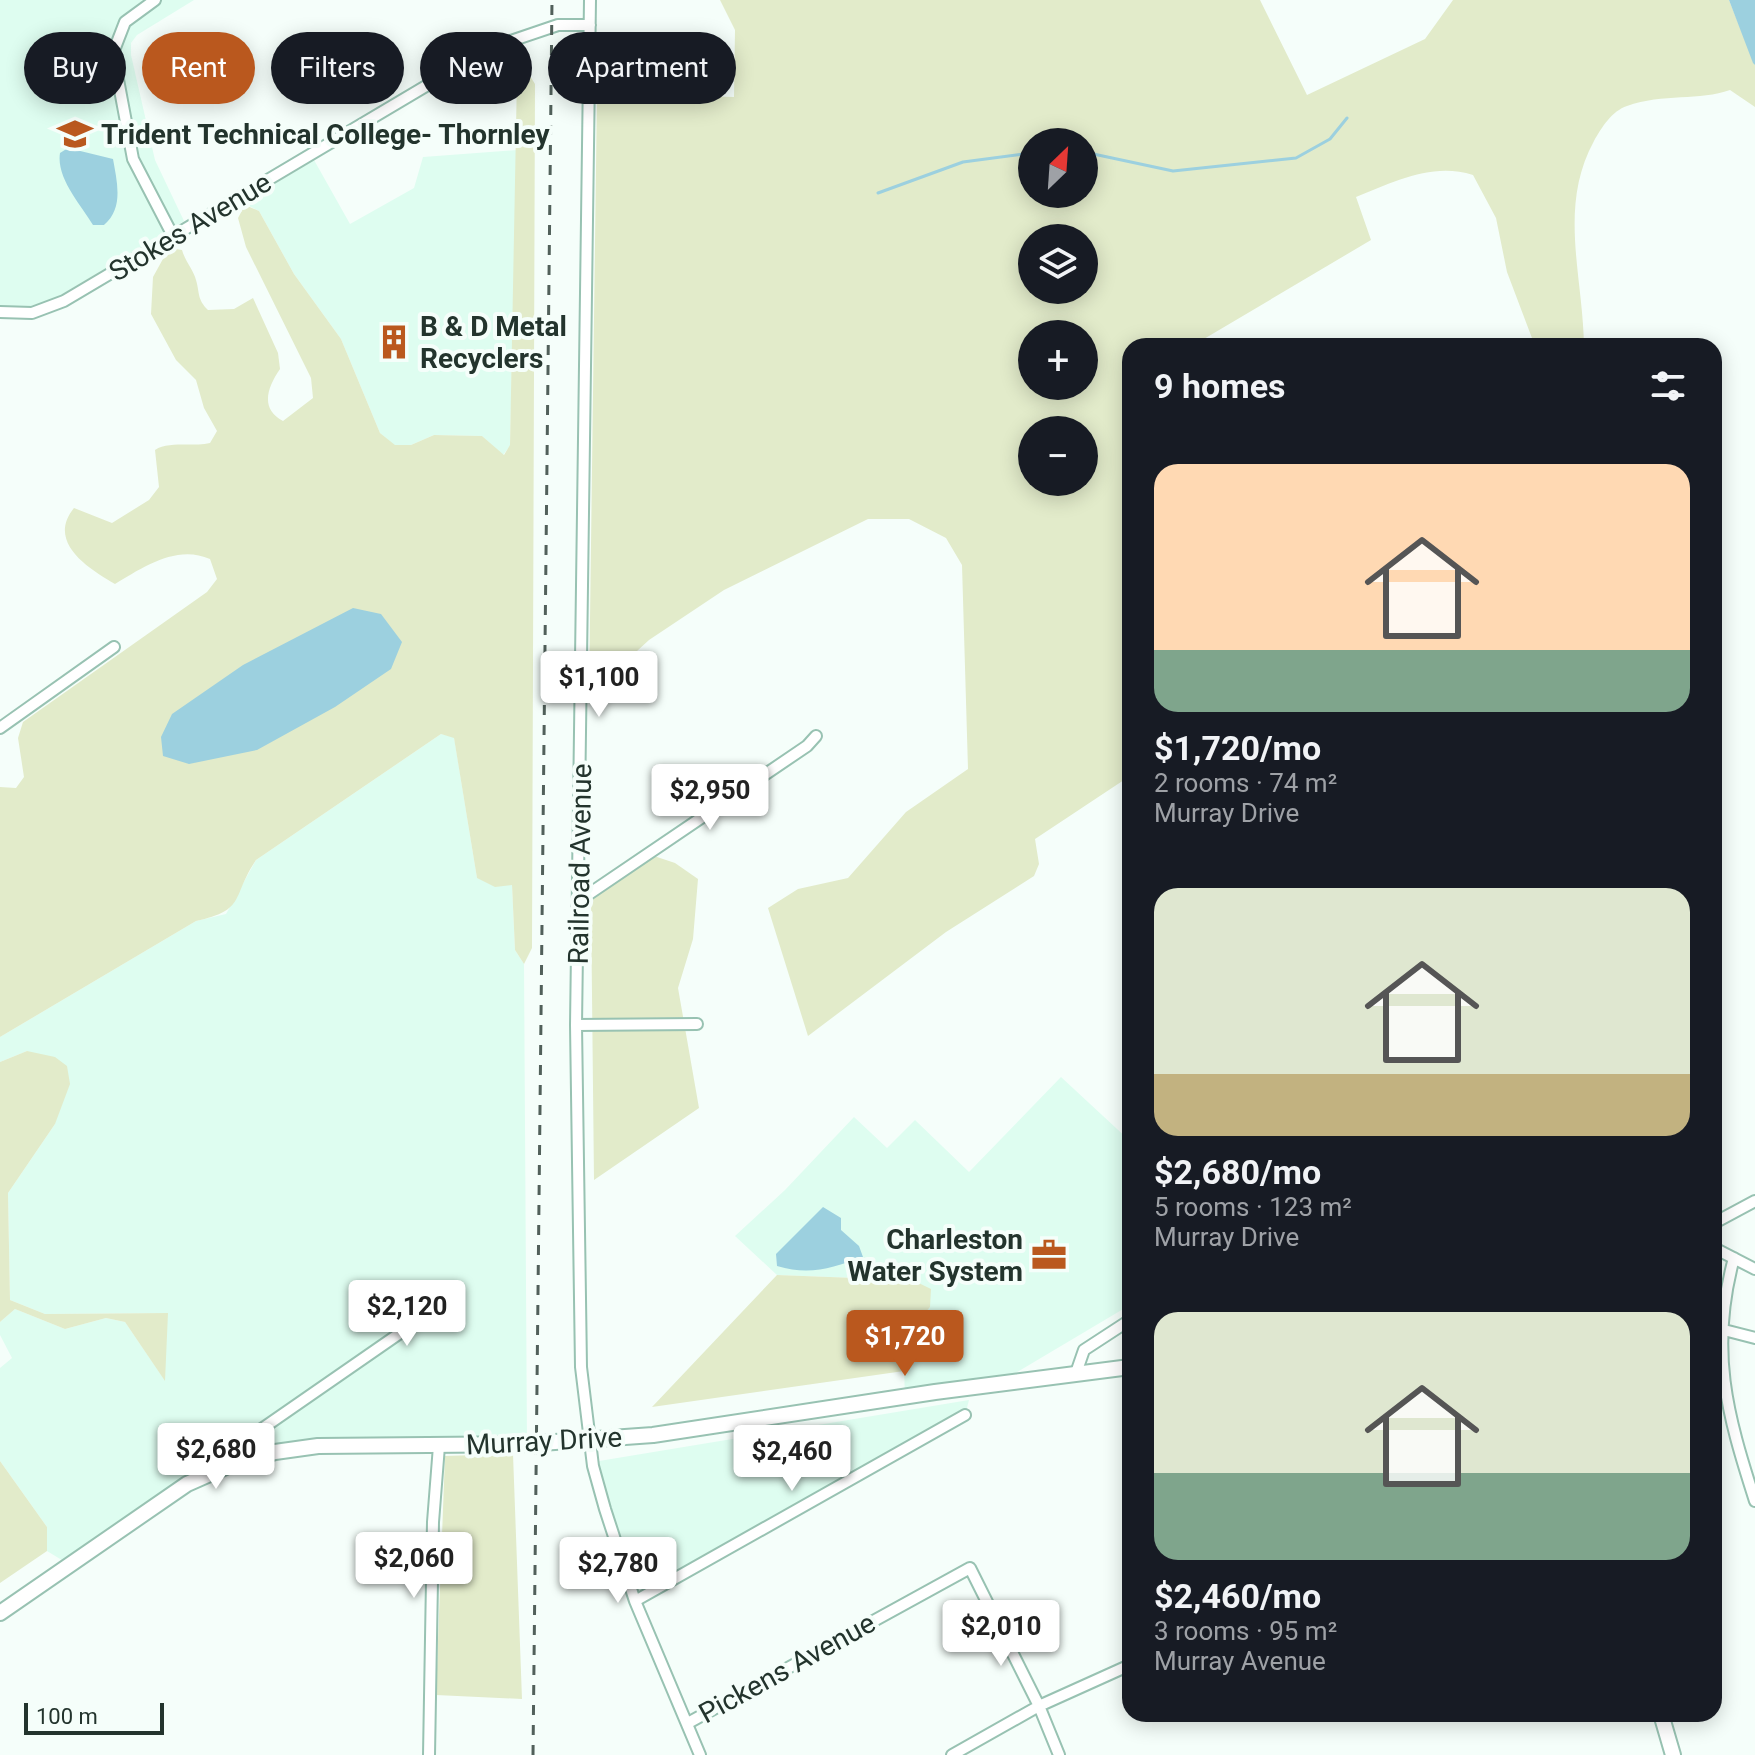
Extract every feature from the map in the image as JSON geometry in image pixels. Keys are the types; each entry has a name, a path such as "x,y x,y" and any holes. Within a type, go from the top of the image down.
{"street":[{"path":"155,0 125,22 113,53 133,159 173,236"},
{"name":"Railroad Avenue","path":"590,0 576,1025 581,1367 589,1440 605,1509 635,1601 700,1755"},
{"name":"Stokes Avenue","path":"0,312 15,315 47,309 490,48 558,25 590,25"},
{"path":"0,728 114,647"},
{"path":"580,900 807,746 816,736"},
{"path":"576,1025 697,1024"},
{"path":"1722,1219 1755,1201"},
{"path":"1722,1252 1755,1269"},
{"path":"1734,1258 1724,1330 1722,1374 1728,1419 1755,1501"},
{"path":"230,1465 237,1446 442,1304"},
{"path":"1076,1373 1084,1350 1122,1325"},
{"path":"1724,1330 1755,1338"},
{"name":"Murray Drive","path":"0,1613 187,1484 230,1465 275,1452 318,1446 439,1446 653,1435 1122,1368"},
{"path":"635,1601 965,1415"},
{"path":"1722,1419 1728,1419"},
{"path":"429,1755 433,1522 439,1446"},
{"name":"Pickens Avenue","path":"688,1723 970,1568 1039,1706"},
{"path":"952,1755 1039,1706 1122,1669"},
{"path":"1039,1706 1059,1755"},
{"path":"1663,1722 1673,1755"}],"shaded area":[{"name":"Trident Technical College- Thornley","path":"0,0 194,0 137,35 131,43 131,55 155,160 184,221 51,301 23,308 0,306"},
{"path":"720,0 1260,0 1307,95 1425,39 1453,0 1729,0 1755,65 1755,107 1730,90 1641,102 1622,108 1604,125 1583,166 1577,191 1575,242 1584,338 1532,338 1507,272 1496,218 1473,175 1443,171 1399,180 1356,197 1371,240 1206,338 1122,338 1122,781 1035,839 1039,864 1034,876 946,932 808,1036 768,908 798,889 848,878 906,812 968,769 962,565 946,538 909,519 868,519 724,590 649,640 589,695 597,104 736,104 736,32"},
{"path":"532,79 535,84 532,948 524,964 515,950 512,885 495,887 477,878 454,738 441,734 256,860 231,907 196,921 0,1037 0,787 16,788 24,777 18,738 23,722 207,592 217,579 210,559 185,554 161,560 115,584 74,553 65,532 74,508 112,523 149,500 159,487 155,450 167,446 210,443 217,431 204,408 196,380 176,360 151,314 153,277 169,248 182,250 195,277 200,299 208,310 234,309 253,298 278,353 280,369 268,398 271,410 283,421 313,398 311,378 246,247 238,218 245,205 259,211 294,274 341,339 380,433 395,445 411,445 434,435 482,436 504,455 510,445 516,104 532,104"},
{"path":"517,150 510,446 503,455 482,436 434,435 411,445 394,445 380,433 341,339 294,274 259,211 243,203 314,160 350,224 414,188 423,157"},
{"path":"441,734 454,737 477,878 512,885 515,950 524,964 527,1444 319,1446 215,1471 70,1565 47,1551 47,1527 0,1461 0,1368 12,1358 0,1335 0,1322 15,1309 65,1329 106,1318 125,1322 164,1379 167,1313 45,1314 10,1300 8,1193 55,1124 27,1051 0,1062 0,1037 196,921 226,914 256,860"},
{"path":"654,856 675,863 698,879 693,939 678,988 699,1108 594,1180 591,902 594,896"},
{"path":"27,1051 55,1057 67,1066 70,1084 55,1124 8,1193 10,1300 45,1314 168,1313 165,1381 125,1322 106,1318 65,1329 15,1309 0,1322 0,1062"},
{"path":"1061,1077 1122,1134 1122,1310 997,1384 905,1397 903,1340 930,1307 892,1270 856,1278 777,1275 735,1236 785,1190 854,1117 887,1148 915,1120 969,1172"},
{"path":"892,1270 931,1289 930,1307 903,1340 904,1371 652,1407 777,1275 856,1278"},
{"path":"969,1400 965,1415 635,1601 593,1462"},
{"path":"513,1454 522,1699 436,1695 445,1456"},
{"path":"0,1461 47,1527 47,1551 0,1583"}],"water":[{"path":"1729,0 1755,0 1755,65 1753,63"},
{"path":"68,148 113,159 117,203 104,225 93,225 66,181 60,153"},
{"path":"353,608 381,614 402,642 391,669 335,707 257,750 189,764 163,756 161,737 172,714 243,665"},
{"path":"823,1207 841,1218 841,1230 859,1246 863,1257 811,1270 777,1266 776,1254"}],"waterway":[{"path":"1098,155 1173,171 1296,158 1330,139 1347,118"},
{"path":"878,193 963,162 1018,155"}],"railway":[{"path":"533,1755 552,0"}],"place":[{"name":"Trident Technical College- Thornley","path":"75,134"},
{"name":"B & D Metal Recyclers","path":"394,342"},
{"name":"Charleston Water System","path":"1049,1255"}]}
